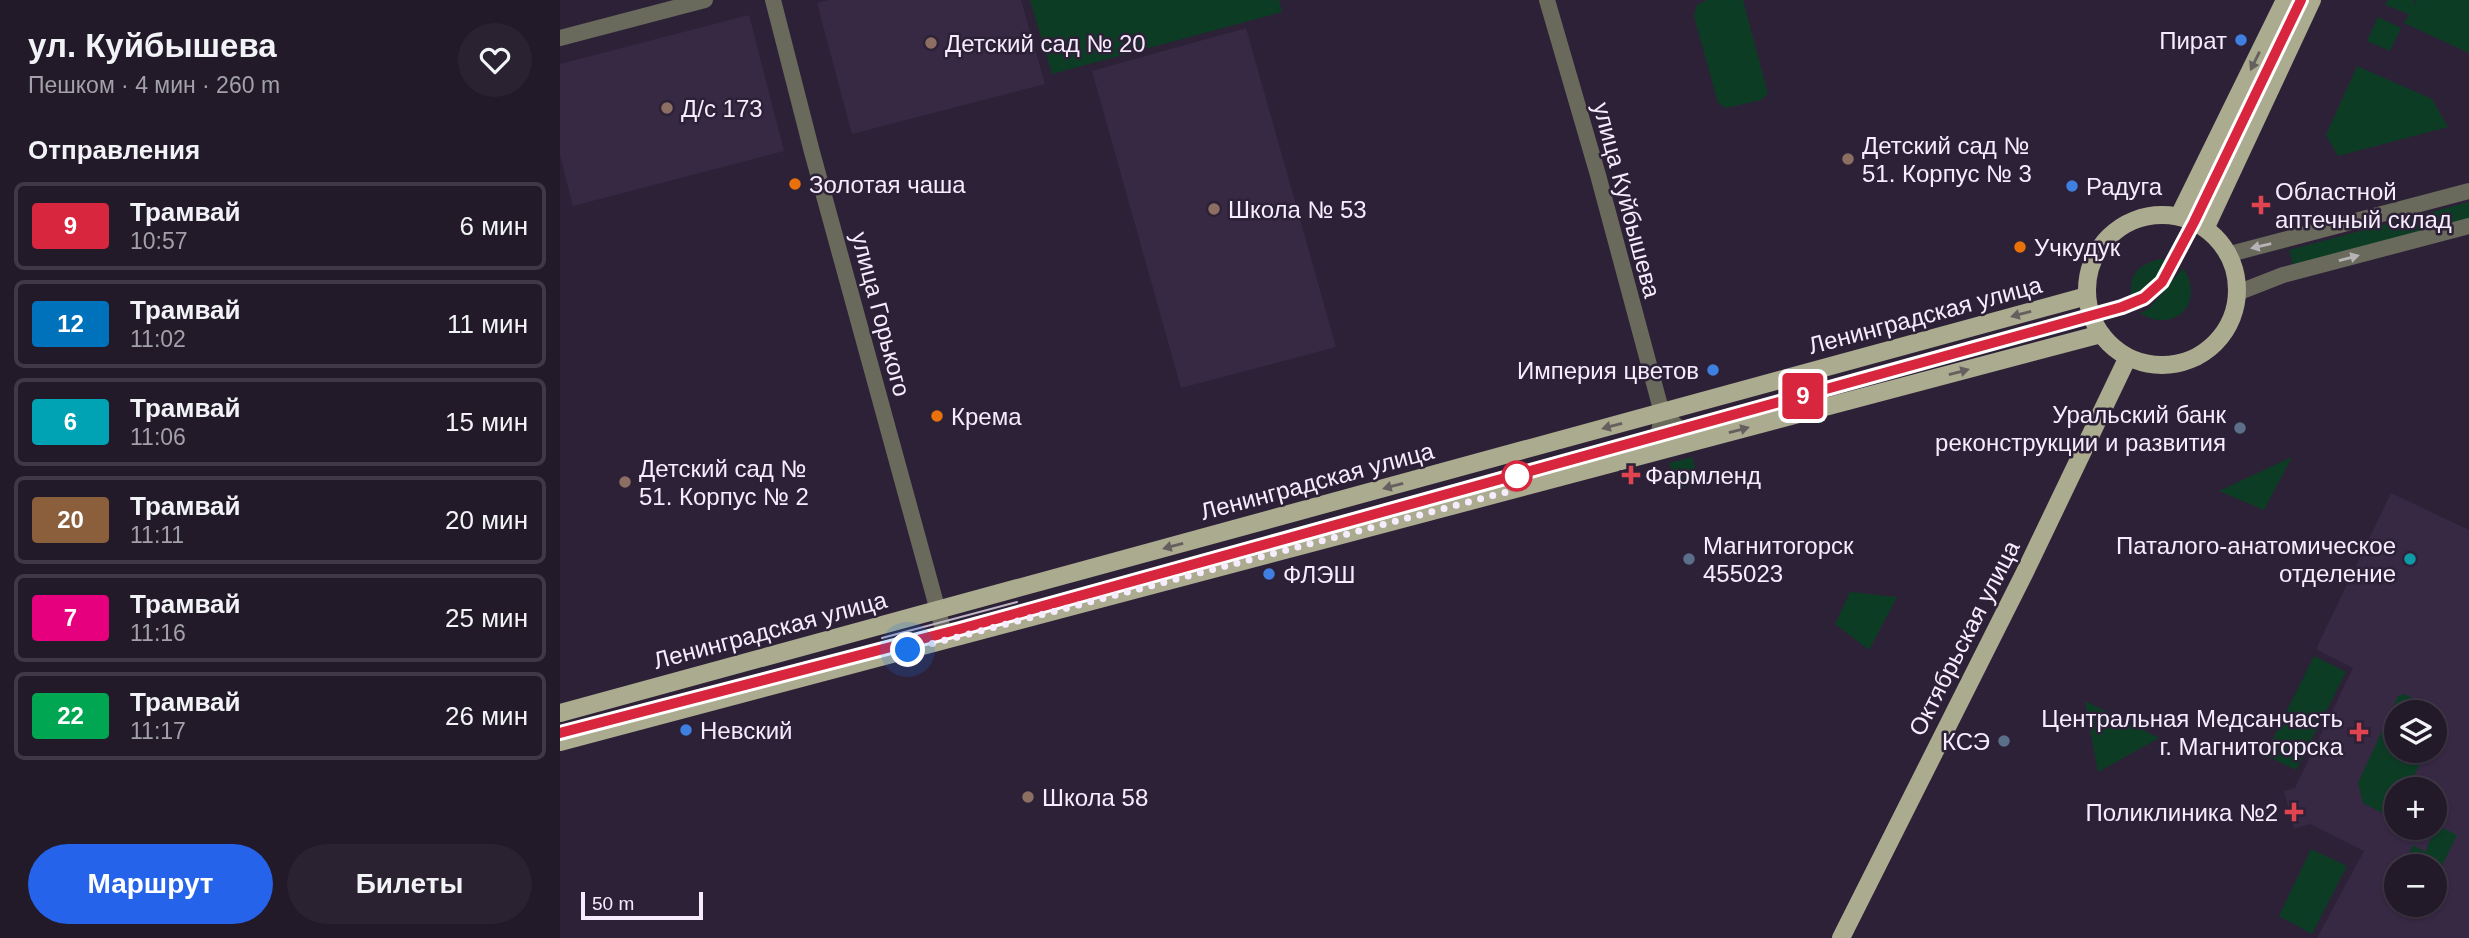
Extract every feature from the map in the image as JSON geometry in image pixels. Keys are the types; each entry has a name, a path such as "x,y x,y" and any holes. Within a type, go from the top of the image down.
{"main road":[{"path":"2179,216 2285,0"},
{"path":"2206,227 2312,0"},
{"path":"2145,216 2179,216 2206,227 2230,254 2237,293 2231,324 2211,350 2170,367 2127,359 2101,334 2087,296 2093,258 2114,231 2145,216"},
{"name":"Ленинградская улица","path":"560,713 2087,296"},
{"path":"560,742 2101,334"},
{"name":"Октябрьская улица","path":"1842,938 2127,359"}],"street":[{"path":"560,38 705,0"},
{"name":"улица Горького","path":"774,0 812,152 946,640"},
{"name":"улица Куйбышева","path":"1547,0 1598,175 1662,413 1656,452"},
{"path":"2230,254 2469,191"},
{"path":"2237,293 2283,275 2469,226"},
{"path":"1662,413 1695,442"}],"shaded area":[{"name":"Детский сад № 20","path":"828,0 1021,0 1045,84 852,134 817,3"},
{"name":"Д/с 173","path":"749,15 784,151 573,206 560,155 560,64"},
{"name":"Школа № 53","path":"1246,28 1336,347 1181,388 1092,71"},
{"name":"Центральная Медсанчасть г. Магнитогорска","path":"2391,493 2469,530 2469,938 2317,938 2364,851 2310,824 2294,829 2284,791 2295,788 2353,668 2316,649"}],"green space":[{"path":"1030,0 1279,0 1282,12 1052,74"},
{"path":"1707,0 1743,0 1768,94 1761,100 1726,108 1718,103 1694,16 1697,5"},
{"path":"2388,0 2415,0 2413,7 2417,0 2469,0 2469,53 2404,23 2409,14 2385,5"},
{"path":"2378,17 2401,28 2390,51 2367,41"},
{"path":"2357,66 2432,99 2448,127 2338,156 2326,135"},
{"path":"2469,202 2469,221 2294,268 2289,250"},
{"path":"2160,259 2172,261 2151,292 2133,303 2131,286 2135,274 2144,265"},
{"path":"2183,268 2191,292 2189,303 2183,312 2165,320 2153,319 2140,313 2149,309"},
{"path":"1692,457 1700,483 1677,489 1669,463"},
{"path":"2292,457 2264,510 2219,491"},
{"path":"1850,592 1897,597 1869,650 1835,624"},
{"path":"2314,656 2346,672 2296,770 2265,755"},
{"path":"2404,694 2416,700 2396,700"},
{"path":"2085,701 2159,738 2098,772"},
{"path":"2384,726 2384,763 2420,763 2414,777 2384,777 2384,814 2363,803 2358,783"},
{"path":"2447,830 2457,835 2447,855 2409,854 2413,845 2425,852 2430,840 2447,840"},
{"path":"2311,849 2347,866 2312,934 2279,916"}],"tram line":[{"path":"560,733 960,629 2121,308 2157,286 2174,262 2301,0"},
{"name":"9","path":"560,733 960,629 1575,460 2122,307 2144,298 2162,282 2180,251 2301,0"},
{"path":"882,638 1017,602"}],"place":[{"name":"Пират","path":"2241,40"},
{"name":"Детский сад № 20","path":"931,43"},
{"name":"Д/с 173","path":"667,108"},
{"name":"Детский сад № 51. Корпус № 3","path":"1848,159"},
{"name":"Золотая чаша","path":"795,184"},
{"name":"Радуга","path":"2072,186"},
{"name":"Областной аптечный склад","path":"2261,205"},
{"name":"Школа № 53","path":"1214,209"},
{"name":"Учкудук","path":"2020,247"},
{"name":"Империя цветов","path":"1713,370"},
{"name":"Крема","path":"937,416"},
{"name":"Уральский банк реконструкции и развития","path":"2240,428"},
{"name":"Фармленд","path":"1631,475"},
{"name":"Детский сад № 51. Корпус № 2","path":"625,482"},
{"name":"Магнитогорск 455023","path":"1689,559"},
{"name":"Паталого-анатомическое отделение","path":"2410,559"},
{"name":"ФЛЭШ","path":"1269,574"},
{"name":"Невский","path":"686,730"},
{"name":"Центральная Медсанчасть г. Магнитогорска","path":"2359,732"},
{"name":"КСЭ","path":"2004,741"},
{"name":"Школа 58","path":"1028,797"},
{"name":"Поликлиника №2","path":"2294,812"}],"route":[{"path":"908,650 1514,490 1517,476"}]}
